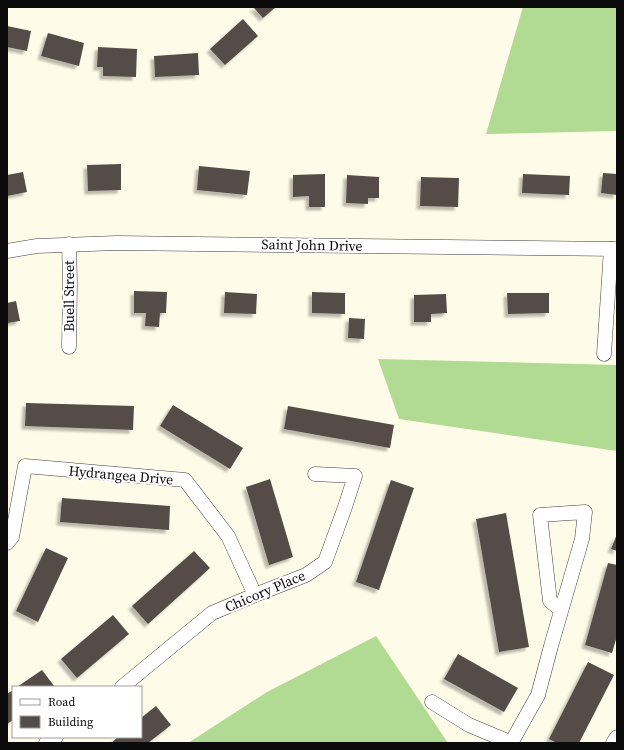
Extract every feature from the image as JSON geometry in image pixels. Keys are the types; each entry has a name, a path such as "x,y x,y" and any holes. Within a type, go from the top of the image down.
{"street":[{"name":"Saint John Drive","path":"7,251 37,246 69,244 213,244 614,249"},
{"name":"Buell Street","path":"69,244 69,347"},
{"path":"604,354 614,249"},
{"name":"Hydrangea Drive","path":"7,542 12,537 25,466 185,480 228,536 255,595"},
{"name":"Chicory Place","path":"123,686 212,613 306,575 324,562 355,476 315,474"},
{"path":"432,702 469,725 512,743 538,696 582,539 585,512 540,515 550,601 561,610"},
{"path":"613,743 617,737"}],"green space":[{"path":"523,7 617,7 617,131 486,134"},
{"path":"378,359 617,365 617,451 399,419"},
{"path":"376,636 448,743 188,743 267,692"}],"building":[{"path":"253,7 276,7 263,18"},
{"path":"243,19 258,36 225,65 210,49"},
{"path":"7,26 31,31 27,51 7,47"},
{"path":"48,33 84,43 79,66 41,56"},
{"path":"98,47 137,49 136,77 103,76 103,67 97,67"},
{"path":"198,53 199,75 155,77 154,56"},
{"path":"121,164 121,190 88,191 87,165"},
{"path":"199,166 250,171 247,195 197,190"},
{"path":"23,172 27,192 7,196 7,175"},
{"path":"603,173 617,174 617,195 601,193"},
{"path":"325,174 325,207 309,207 309,196 293,197 293,175"},
{"path":"523,174 570,176 569,195 522,193"},
{"path":"347,175 379,177 379,198 368,198 368,204 346,203"},
{"path":"421,177 459,178 458,207 420,206"},
{"path":"134,291 167,292 166,313 160,313 159,327 145,326 146,313 134,313"},
{"path":"225,292 257,294 256,314 224,313"},
{"path":"312,292 345,293 345,314 312,313"},
{"path":"507,293 549,293 549,313 508,314"},
{"path":"446,294 447,313 431,314 431,322 414,322 414,295"},
{"path":"16,301 20,321 7,323 7,303"},
{"path":"349,318 365,319 364,339 348,338"},
{"path":"26,403 134,406 133,430 25,426"},
{"path":"173,405 243,448 230,469 160,426"},
{"path":"288,406 394,425 390,448 284,429"},
{"path":"270,479 293,557 269,565 246,487"},
{"path":"391,480 414,488 379,590 356,582"},
{"path":"62,498 170,506 169,530 60,522"},
{"path":"506,513 529,647 499,652 476,519"},
{"path":"617,534 617,551 611,549"},
{"path":"46,548 68,558 38,622 16,611"},
{"path":"194,551 210,568 148,624 132,606"},
{"path":"608,563 617,565 617,636 612,653 585,645"},
{"path":"113,615 129,634 77,678 61,659"},
{"path":"458,654 518,688 504,712 444,679"},
{"path":"588,662 614,675 579,743 557,743 549,739"},
{"path":"42,670 54,686 18,686"},
{"path":"12,691 12,721 7,724 7,694"},
{"path":"156,706 171,725 148,743 111,743 117,738 142,738 142,717"}]}
